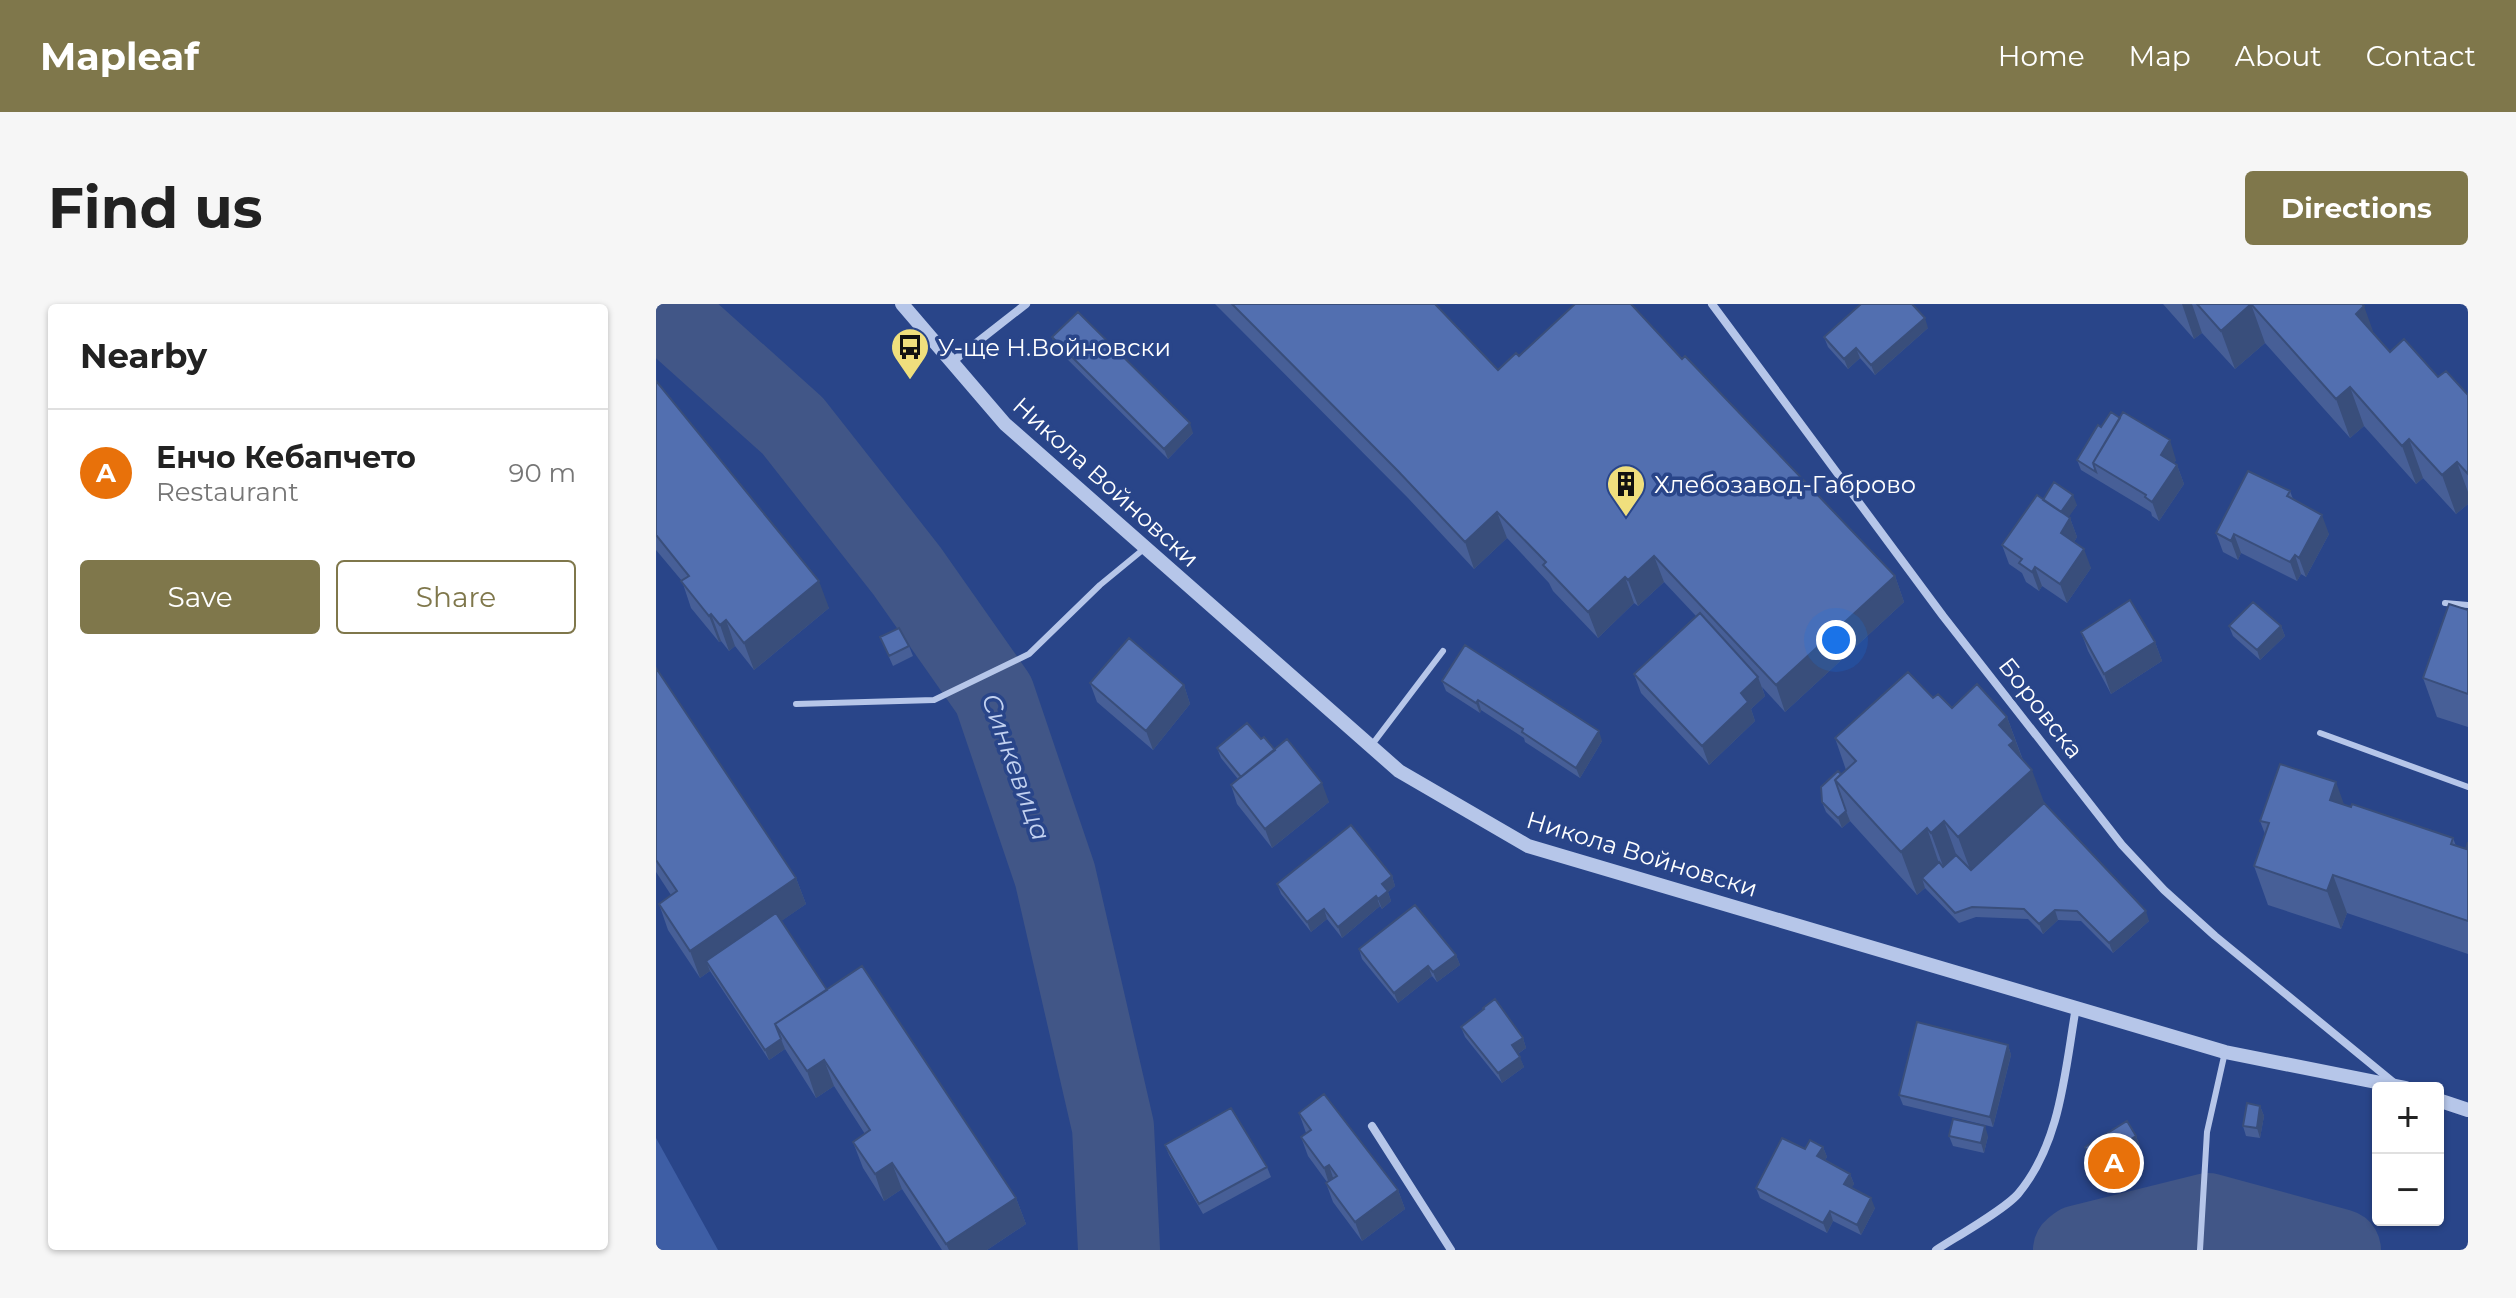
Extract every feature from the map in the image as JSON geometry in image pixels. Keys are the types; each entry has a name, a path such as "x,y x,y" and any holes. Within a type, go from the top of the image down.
{"street":[{"name":"Никола Войновски","path":"902,304 1005,424 1399,771 1528,846 2225,1052 2380,1082"},
{"path":"952,362 1026,304"},
{"name":"Боровска","path":"1712,304 1943,616 2122,845 2164,890 2215,936 2396,1082"},
{"path":"1936,1250 2017,1196 2045,1152 2058,1107 2076,1007"},
{"path":"2444,1102 2468,1110"},
{"path":"1372,1126 1451,1250"}],"lane":[{"path":"796,704 934,700 1029,654 1100,585 1146,547"},
{"path":"2445,603 2468,605"},
{"path":"1371,746 1443,651"},
{"path":"2320,733 2468,787"},
{"path":"2200,1250 2207,1132 2225,1052"}],"shaded area":[{"path":"656,1138 718,1250 656,1250"}],"building":[{"name":"Хлебозавод-Габрово","path":"1232,304 1435,304 1498,370 1516,353 1519,356 1575,304 1631,304 1682,359 1685,356 1895,576 1776,685 1654,556 1628,580 1625,577 1588,612 1543,565 1546,562 1497,512 1465,542"},
{"path":"1861,304 1912,304 1925,318 1871,365 1856,348 1844,359 1824,337"},
{"path":"2197,304 2251,304 2221,331"},
{"path":"2251,304 2362,304 2364,306 2356,314 2390,352 2404,339 2438,377 2446,371 2468,395 2468,474 2457,462 2442,475 2409,439 2402,446 2350,387 2336,399"},
{"path":"1078,312 1190,423 1164,449 1052,337"},
{"path":"656,381 819,581 744,643 726,620 720,625 711,614 709,616 681,581 689,576 656,535"},
{"path":"2111,412 2120,418 2093,463 2096,472 2077,460 2098,425 2101,427"},
{"path":"2123,412 2170,440 2161,455 2177,465 2152,502 2146,495 2093,463"},
{"path":"2248,471 2290,491 2287,496 2322,515 2299,558 2295,555 2290,562 2234,534 2231,541 2216,533"},
{"path":"2054,482 2073,495 2061,512 2043,500"},
{"path":"2037,495 2070,518 2061,533 2084,549 2060,584 2035,567 2032,572 2019,563 2022,559 2002,545"},
{"path":"2130,600 2155,642 2104,674 2081,632"},
{"path":"2253,602 2281,626 2257,650 2229,626"},
{"path":"2449,604 2468,610 2468,694 2423,678"},
{"path":"1700,613 1758,677 1741,693 1748,702 1702,746 1634,674"},
{"path":"899,628 909,646 889,656 880,637"},
{"path":"1129,638 1184,685 1146,731 1090,683"},
{"path":"1465,645 1599,731 1576,768 1522,732 1523,729 1442,681"},
{"path":"656,668 796,878 690,951 659,904 677,891 656,860"},
{"path":"1908,672 1933,698 1938,694 1952,708 1977,684 2007,717 1999,725 2014,741 2009,745 2032,770 1958,837 1944,821 1931,833 1927,828 1901,852 1835,780 1856,761 1835,738"},
{"path":"1247,723 1275,750 1241,777 1217,748"},
{"path":"1287,739 1322,783 1265,829 1231,785"},
{"path":"2280,764 2336,782 2330,800 2351,807 2352,804 2453,838 2451,844 2466,849 2468,842 2468,921 2333,875 2327,891 2254,866 2269,823 2260,821"},
{"path":"1838,771 1841,774 1835,780 1846,811 1838,818 1822,802 1821,787"},
{"path":"2044,803 2146,911 2109,943 2077,911 2055,910 2039,924 2024,909 1972,907 1955,913 1922,878 1939,862 1943,867 1956,855 1971,870"},
{"path":"1351,825 1392,876 1382,884 1388,891 1378,899 1376,896 1338,927 1324,909 1307,922 1277,884"},
{"path":"1415,905 1456,955 1433,972 1428,966 1394,993 1359,949"},
{"path":"776,913 827,990 775,1024 781,1039 765,1050 706,961"},
{"path":"862,966 1016,1198 946,1244 892,1163 875,1174 853,1142 870,1130 824,1060 807,1071 775,1024"},
{"path":"1495,999 1523,1038 1512,1045 1520,1057 1498,1073 1461,1027"},
{"path":"1917,1022 2008,1045 1990,1117 1899,1095"},
{"path":"1324,1094 1398,1190 1355,1222 1326,1183 1337,1176 1329,1165 1324,1168 1301,1137 1311,1130 1299,1113"},
{"path":"2247,1103 2260,1106 2257,1128 2243,1126"},
{"path":"1231,1108 1267,1167 1199,1204 1165,1145"},
{"path":"1953,1119 1985,1126 1981,1143 1949,1136"},
{"path":"2127,1121 2136,1136 2126,1142 2136,1160 2105,1179 2085,1147"},
{"path":"1782,1138 1805,1149 1810,1140 1823,1147 1817,1156 1850,1174 1844,1184 1871,1198 1857,1225 1830,1211 1823,1223 1756,1188"}],"waterway":[{"name":"Синкевица","path":"657,304 793,426 907,571 994,695 1055,875 1113,1127 1119,1250"},
{"name":"Синкевица","path":"2074,1250 2079,1246 2208,1214 2340,1250"}],"place":[{"name":"У-ще Н.Войновски","path":"910,381"},
{"name":"Хлебозавод-Габрово","path":"1626,518"},
{"name":"Енчо Кебапчето","path":"2114,1163"}]}
